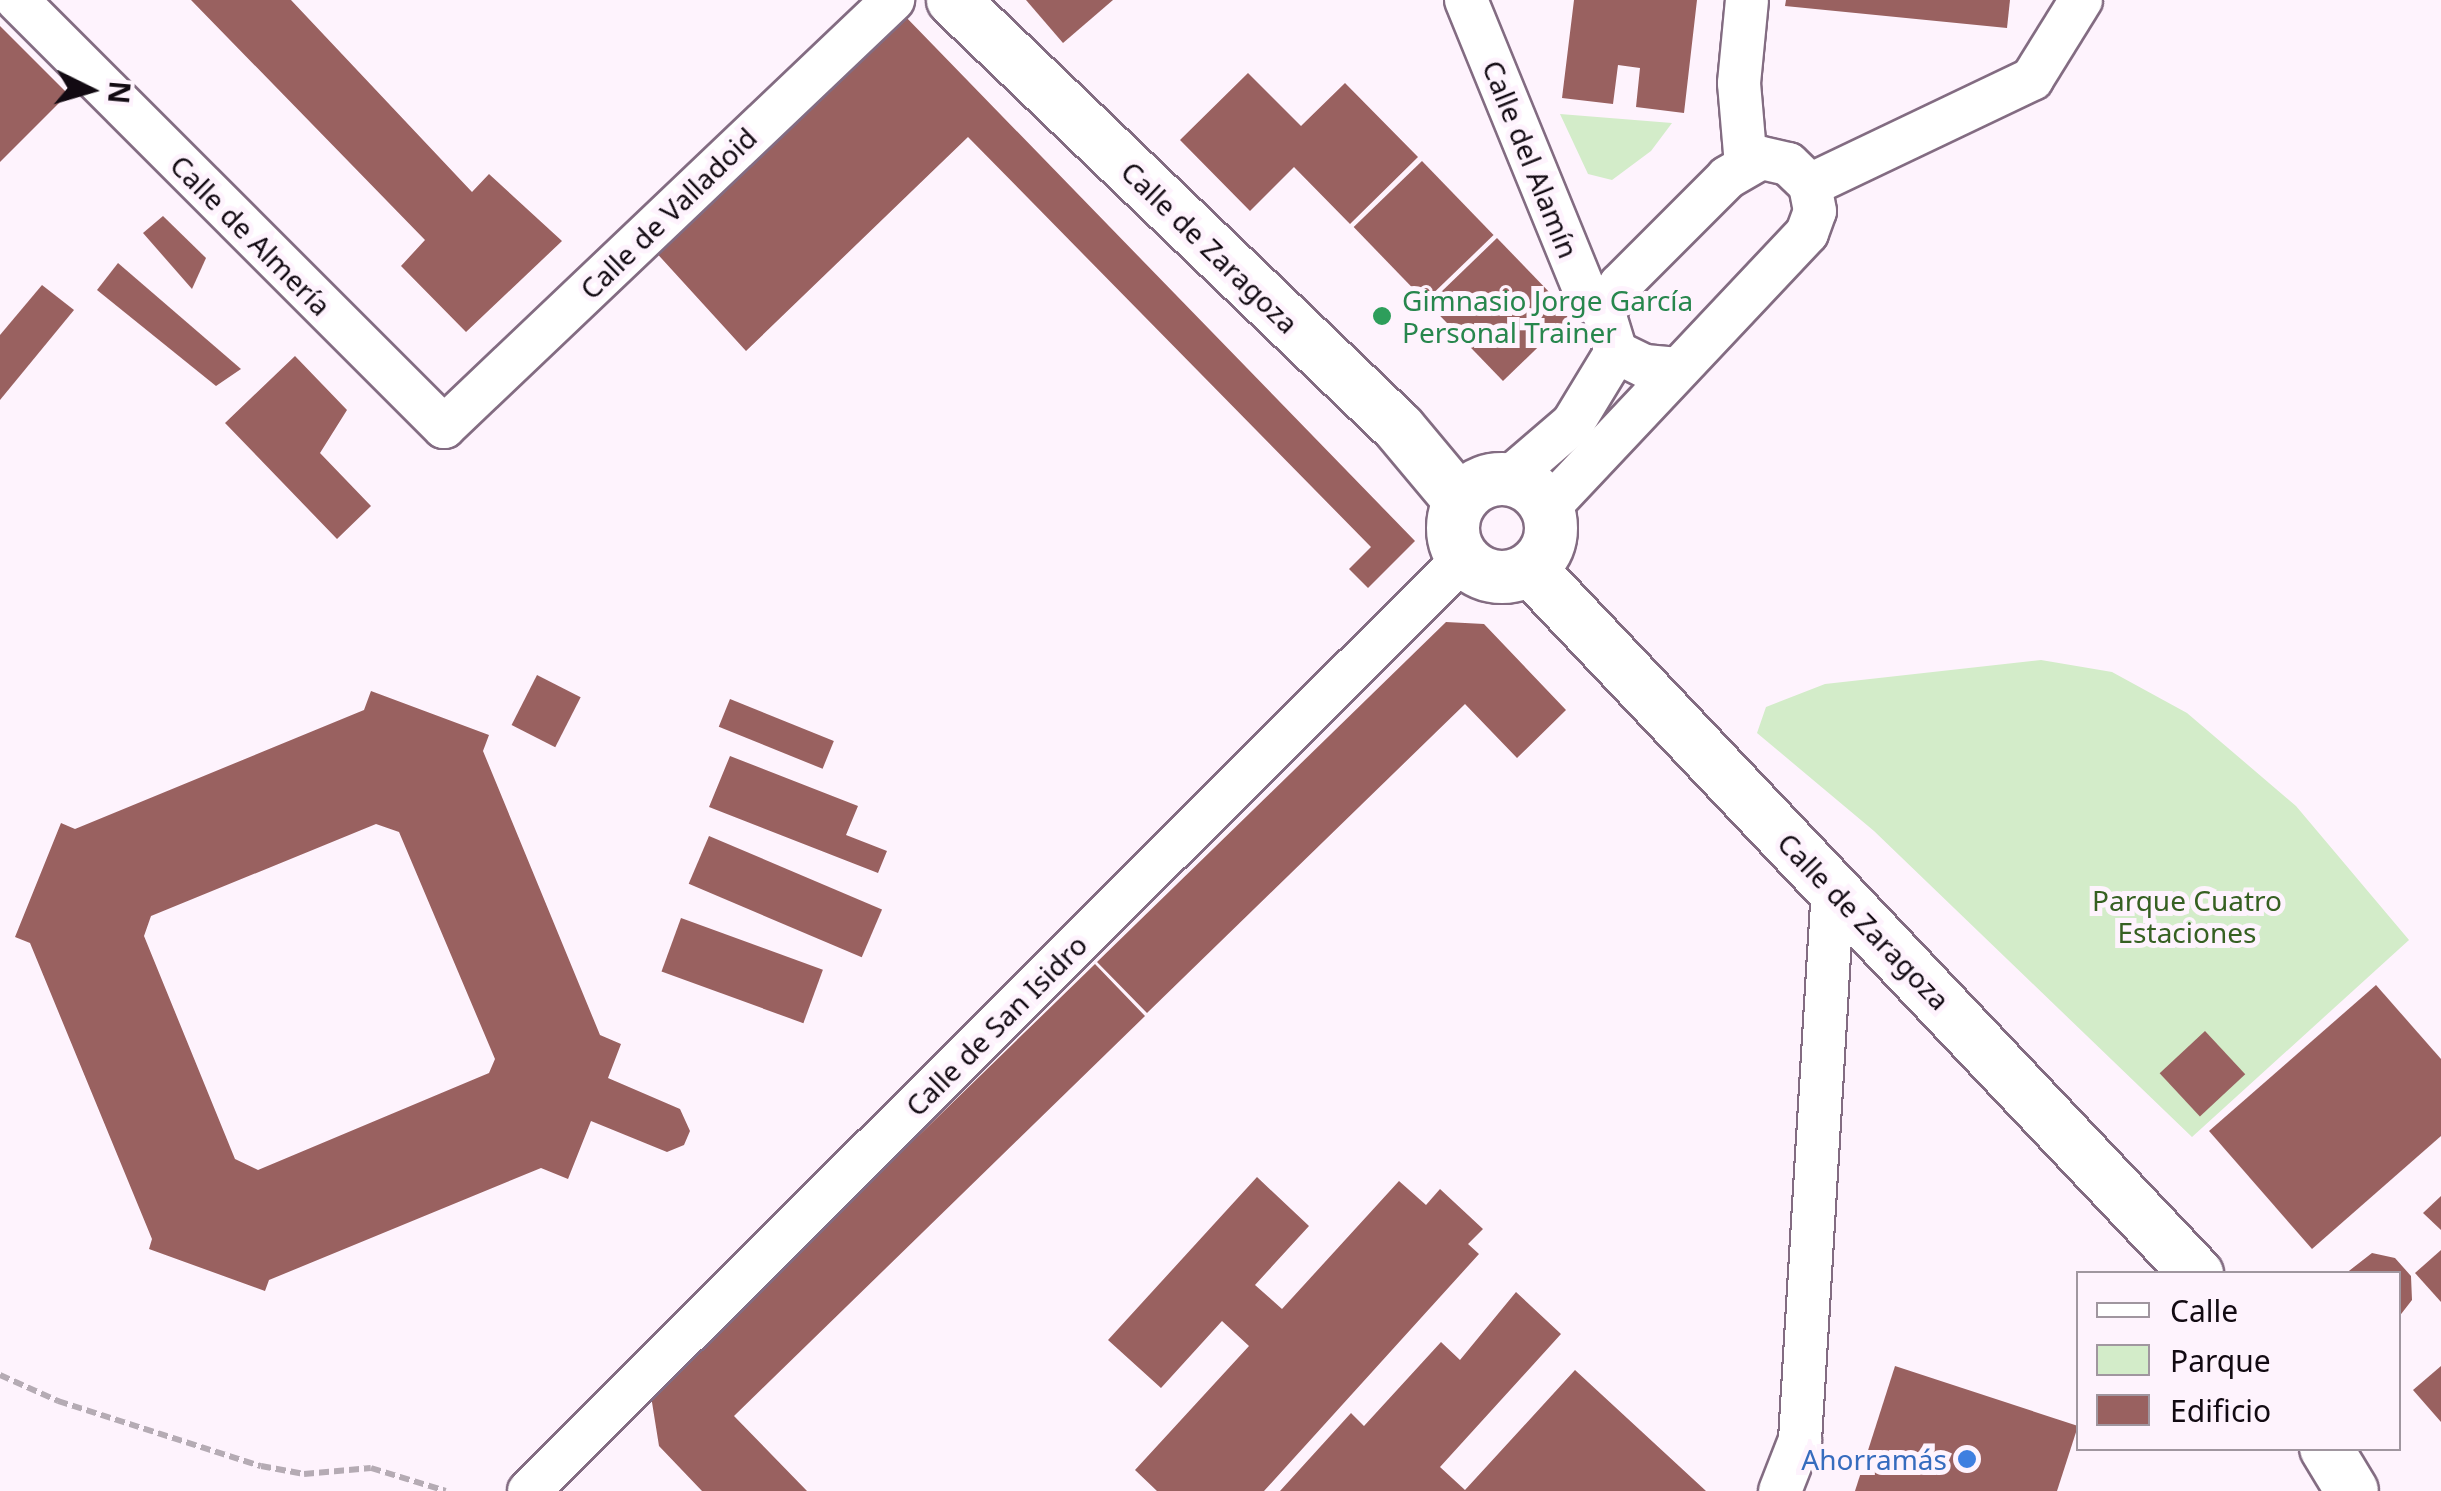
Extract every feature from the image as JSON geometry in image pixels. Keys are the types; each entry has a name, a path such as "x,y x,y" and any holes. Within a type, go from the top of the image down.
{"street":[{"name":"Calle de Almería","path":"16,0 444,427"},
{"name":"Calle de Valladoid","path":"444,427 893,0"},
{"name":"Calle de Zaragoza","path":"954,0 1399,428 1460,501"},
{"name":"Calle del Alamín","path":"1466,0 1583,288 1610,332"},
{"path":"1746,165 1740,83 1747,0"},
{"path":"1810,185 2032,79 2081,0"},
{"path":"1761,158 1788,164 1810,185 1815,211 1807,233 1678,369 1528,494 1572,423 1610,332 1620,285 1746,165 1761,158"},
{"path":"1610,332 1645,366 1678,369"},
{"path":"1489,480 1528,494 1551,531 1530,569 1507,578 1482,574 1463,559 1454,541 1460,501 1489,480"},
{"name":"Calle de San Isidro","path":"547,1485 1463,559"},
{"name":"Calle de Zaragoza","path":"1530,569 2194,1271"},
{"path":"1780,1491 1800,1440 1833,888"},
{"path":"2328,1451 2352,1491"}],"path":[{"path":"0,1375 58,1401 261,1466 304,1474 370,1468 446,1491"}],"green space":[{"path":"1560,114 1672,123 1651,151 1612,180 1588,174"},
{"name":"Parque Cuatro Estaciones","path":"2041,660 2112,672 2187,713 2296,806 2409,940 2192,1137 1874,831 1757,733 1766,707 1825,684"}],"building":[{"path":"191,0 291,0 472,192 489,174 562,241 466,332 401,266 425,240"},
{"path":"1026,0 1113,0 1063,43"},
{"path":"1574,0 1697,0 1684,113 1636,107 1640,68 1618,65 1613,104 1562,98"},
{"path":"1786,0 2010,0 2007,28 1785,6"},
{"path":"902,13 1415,541 1368,588 1349,569 1371,547 968,137 746,351 652,248"},
{"path":"0,26 68,94 0,162"},
{"path":"1248,73 1301,126 1345,83 1418,157 1350,224 1294,167 1250,211 1180,140"},
{"path":"1422,161 1494,235 1425,301 1354,227"},
{"path":"163,216 206,258 192,289 143,233"},
{"path":"1497,238 1571,315 1503,381 1429,304"},
{"path":"118,263 241,369 216,386 97,290"},
{"path":"42,285 74,310 0,400 0,335"},
{"path":"295,356 347,410 320,453 371,506 337,539 225,423"},
{"path":"1446,622 1484,624 1566,710 1517,758 1465,704 1147,1013 1097,962"},
{"path":"537,675 581,697 555,747 512,725"},
{"path":"371,691 489,735 483,751 600,1035 621,1044 608,1078 680,1109 690,1131 684,1145 667,1152 591,1121 568,1179 541,1168 269,1280 265,1291 149,1249 152,1239 30,943 15,937 61,823 75,829 364,710","holes":["376,824 399,832 495,1059 489,1073 258,1170 235,1159 144,936 151,916"]},
{"path":"730,699 834,741 823,769 719,727"},
{"path":"730,756 858,806 846,835 887,851 878,873 709,807"},
{"path":"709,836 882,909 862,957 689,884"},
{"path":"681,918 823,970 803,1023 662,972"},
{"path":"1095,964 1145,1016 734,1416 807,1491 702,1491 659,1446 651,1396"},
{"path":"2376,985 2441,1059 2441,1136 2312,1249 2209,1131"},
{"path":"2205,1031 2245,1074 2200,1116 2160,1073"},
{"path":"1257,1177 1309,1226 1255,1285 1282,1309 1399,1181 1426,1205 1440,1189 1483,1229 1468,1244 1479,1254 1264,1491 1157,1491 1135,1470 1249,1346 1222,1321 1161,1388 1108,1340"},
{"path":"2441,1196 2441,1230 2423,1213"},
{"path":"2441,1250 2441,1302 2415,1273"},
{"path":"2372,1253 2395,1258 2411,1276 2412,1300 2401,1314 2401,1271 2349,1271"},
{"path":"1516,1292 1561,1334 1440,1467 1465,1490 1575,1370 1706,1491 1280,1491 1351,1413 1364,1426 1441,1342 1460,1360"},
{"name":"Ahorramás","path":"1895,1366 2076,1425 2057,1491 1855,1491"},
{"path":"2441,1366 2441,1422 2413,1390"}],"place":[{"name":"Gimnasio Jorge García Personal Trainer","path":"1382,316"},
{"name":"Ahorramás","path":"1967,1459"}]}
